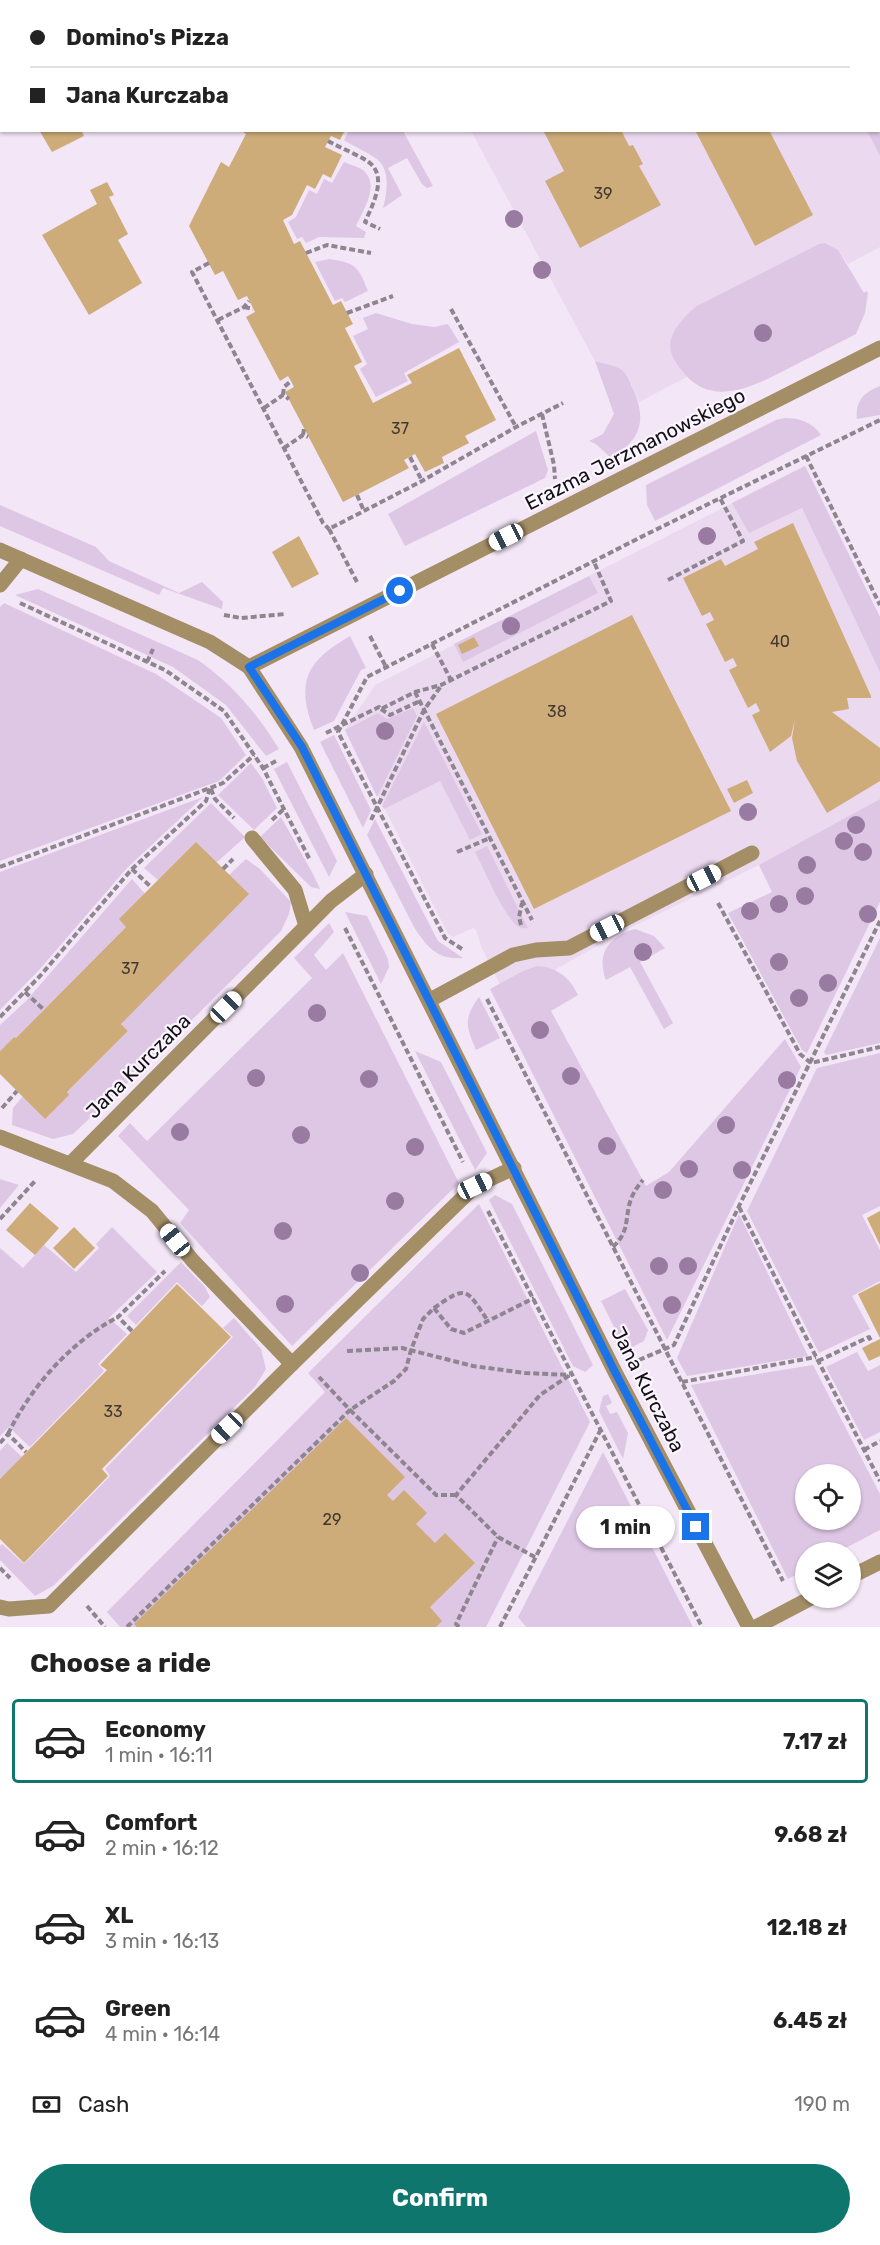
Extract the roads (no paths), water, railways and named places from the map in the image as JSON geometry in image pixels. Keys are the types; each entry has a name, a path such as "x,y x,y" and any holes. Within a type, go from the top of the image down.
{"street":[{"name":"Erazma Jerzmanowskiego","path":"249,667 880,348"},
{"path":"0,550 210,642 249,667"},
{"path":"0,585 21,560"},
{"name":"Jana Kurczaba","path":"249,667 302,747 615,1372 748,1627"},
{"path":"252,838 295,890 306,926"},
{"path":"430,1000 513,955 536,950 569,948 752,853"},
{"name":"Jana Kurczaba","path":"62,1162 331,901 366,874"},
{"path":"0,1137 113,1181 144,1205 187,1254 292,1364"},
{"path":"0,1607 9,1609 49,1606 475,1186 514,1168"},
{"path":"861,1572 880,1562"},
{"path":"756,1627 795,1607"}]}
